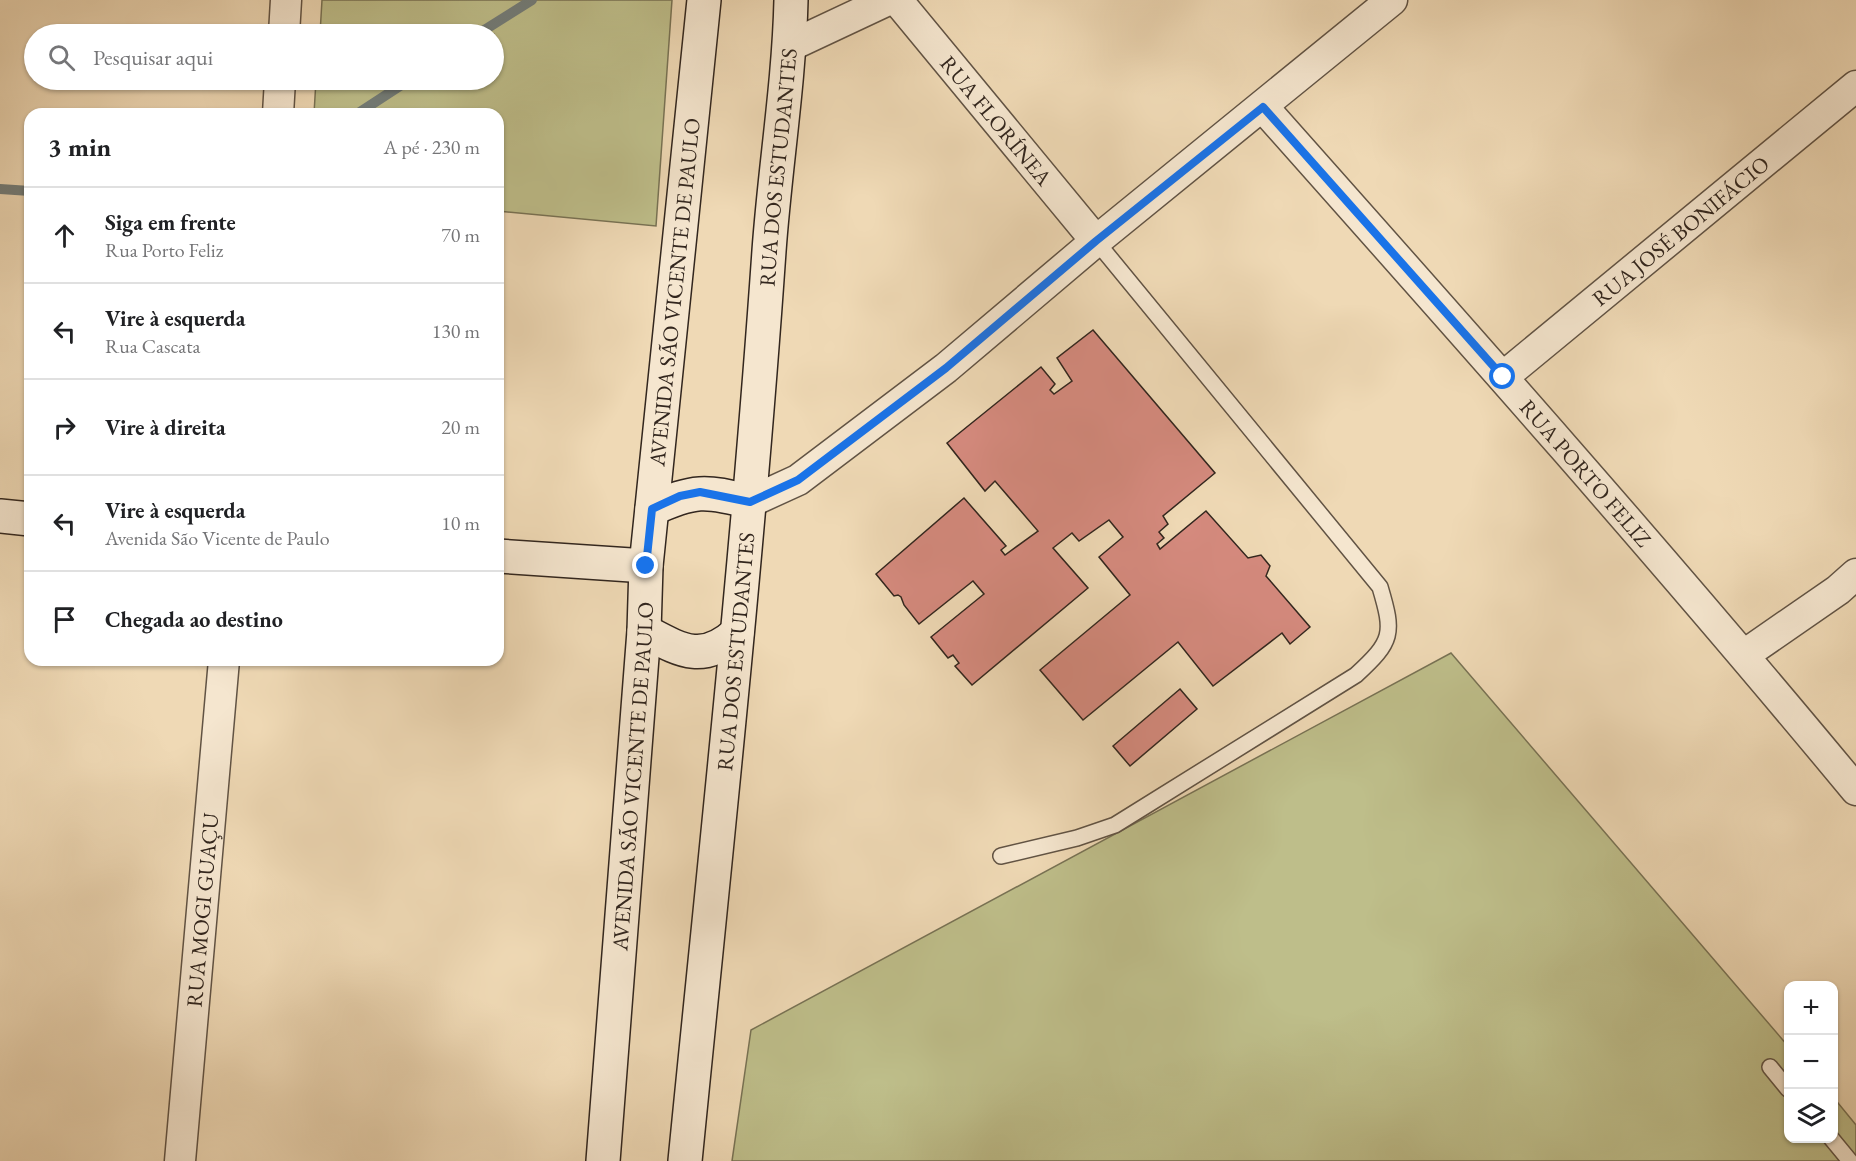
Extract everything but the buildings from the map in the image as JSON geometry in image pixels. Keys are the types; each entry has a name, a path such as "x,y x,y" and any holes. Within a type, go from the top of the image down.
{"main road":[{"name":"AVENIDA SÃO VICENTE DE PAULO","path":"603,1161 644,631 646,566 704,0"},
{"name":"RUA DOS ESTUDANTES","path":"685,1161 750,502 771,218 790,46 791,0"},
{"path":"652,509 680,496 700,492 750,502"},
{"path":"0,516 24,518"},
{"path":"504,556 646,566"},
{"path":"644,631 676,648 707,652 725,644 737,633"}],"street":[{"path":"285,24 286,0"},
{"path":"790,46 888,0"},
{"name":"RUA FLORÍNEA","path":"897,0 1096,241"},
{"path":"750,502 798,480 946,368 1096,241 1392,0"},
{"name":"RUA JOSÉ BONIFÁCIO","path":"1503,377 1856,86"},
{"path":"278,108 279,90"},
{"name":"RUA PORTO FELIZ","path":"1263,107 1503,377 1744,655 1856,790"},
{"path":"1744,655 1850,583"},
{"name":"RUA MOGI GUAÇU","path":"180,1161 223,666"}],"lane":[{"path":"1001,856 1077,838 1115,825 1356,675 1380,653 1390,623 1380,587 1096,241"},
{"path":"1770,1067 1784,1084"},
{"path":"1835,1143 1850,1161"}],"green space":[{"path":"322,0 672,0 656,226 504,212 504,108 314,108 315,90 504,90 504,24 321,24"},
{"path":"1451,653 1784,1041 1784,1143 1838,1143 1838,1103 1856,1125 1856,1161 732,1161 751,1030"}],"waterway":[{"path":"494,24 532,0"},
{"path":"366,108 394,90"},
{"path":"0,189 24,191"}],"route":[{"path":"646,566 652,509 680,496 700,492 720,494 750,502 798,480 946,368 1096,241 1263,107 1503,377"}]}
